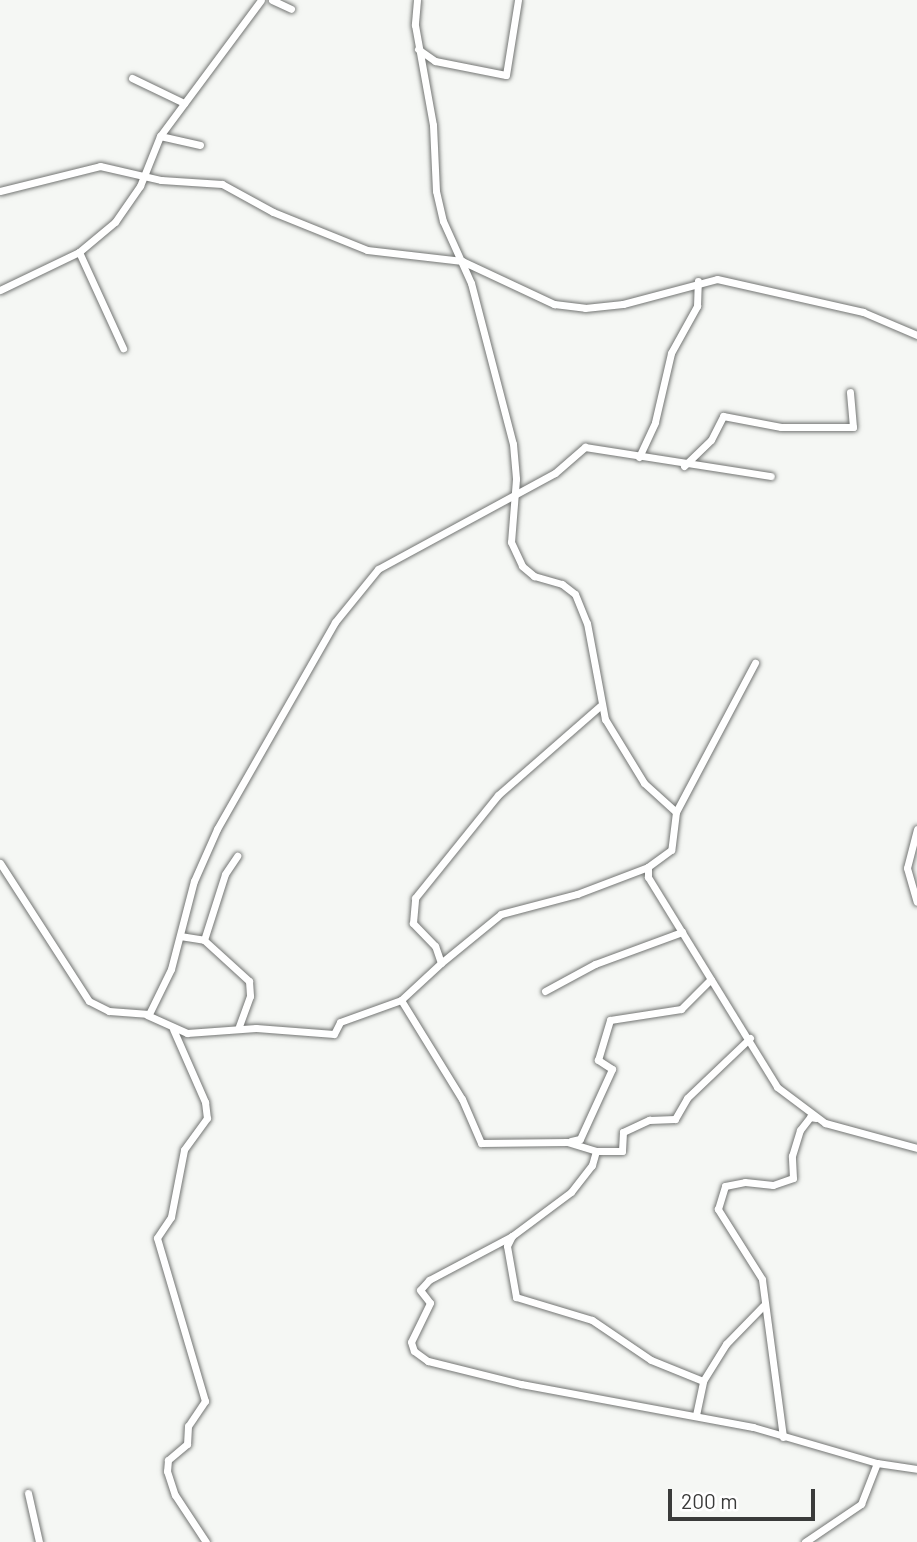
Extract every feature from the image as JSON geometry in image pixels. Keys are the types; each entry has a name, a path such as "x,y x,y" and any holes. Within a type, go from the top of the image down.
{"street":[{"path":"0,290 79,252 116,222 131,203 160,136 261,0"},
{"path":"272,0 291,9"},
{"path":"417,0 418,49 433,125 436,191 443,221 462,261 513,444 514,491 510,523 515,555 534,576 562,584 575,594 587,623 600,706 644,783 676,812"},
{"path":"418,49 435,61 506,75 518,0"},
{"path":"132,78 184,103"},
{"path":"160,136 200,145"},
{"path":"0,191 100,166 222,184 273,212 367,250 462,261 554,304 585,308 623,304 698,281 735,282 829,302 917,335"},
{"path":"79,252 123,348"},
{"path":"639,457 655,422 671,352 697,306 698,281"},
{"path":"684,466 711,440 723,416 781,427 853,427 850,393"},
{"path":"146,1015 163,991 204,855 335,622 378,569 514,491 555,473 585,447 684,466 771,476"},
{"path":"0,863 89,1001 109,1011 146,1015 187,1033 238,1029 334,1034 340,1021 401,1000 441,963 502,914 577,894 648,867 671,850 676,812 689,794 705,748 755,663"},
{"path":"441,963 435,946 413,923 415,898 498,795 600,706"},
{"path":"917,829 907,869 917,902"},
{"path":"204,940 225,873 237,856"},
{"path":"648,867 652,884 750,1038 777,1087 817,1118"},
{"path":"545,990 595,964 682,932"},
{"path":"180,936 204,940 250,984 247,1009 238,1029"},
{"path":"401,1000 462,1100 481,1143 567,1142 580,1139 612,1069 598,1060 610,1020 681,1009 711,979"},
{"path":"173,1029 205,1102 207,1118 184,1150 171,1217 157,1238 205,1401 188,1426 187,1444 169,1460 167,1471 175,1495 206,1542"},
{"path":"567,1142 596,1151 622,1151 623,1132 649,1120 675,1119 687,1098 750,1038"},
{"path":"783,1437 761,1276 718,1209 725,1186 745,1182 774,1185 793,1178 792,1156 800,1130 810,1116 917,1148"},
{"path":"596,1151 592,1165 570,1192 512,1236 429,1280 420,1290 430,1303 411,1342 414,1351 428,1361 574,1397 696,1415 877,1463 917,1469"},
{"path":"512,1236 508,1246 516,1297 592,1320 651,1360 704,1381"},
{"path":"696,1415 704,1381 730,1337 753,1321 763,1306"},
{"path":"805,1542 861,1504 877,1463"},
{"path":"28,1493 38,1542"}]}
